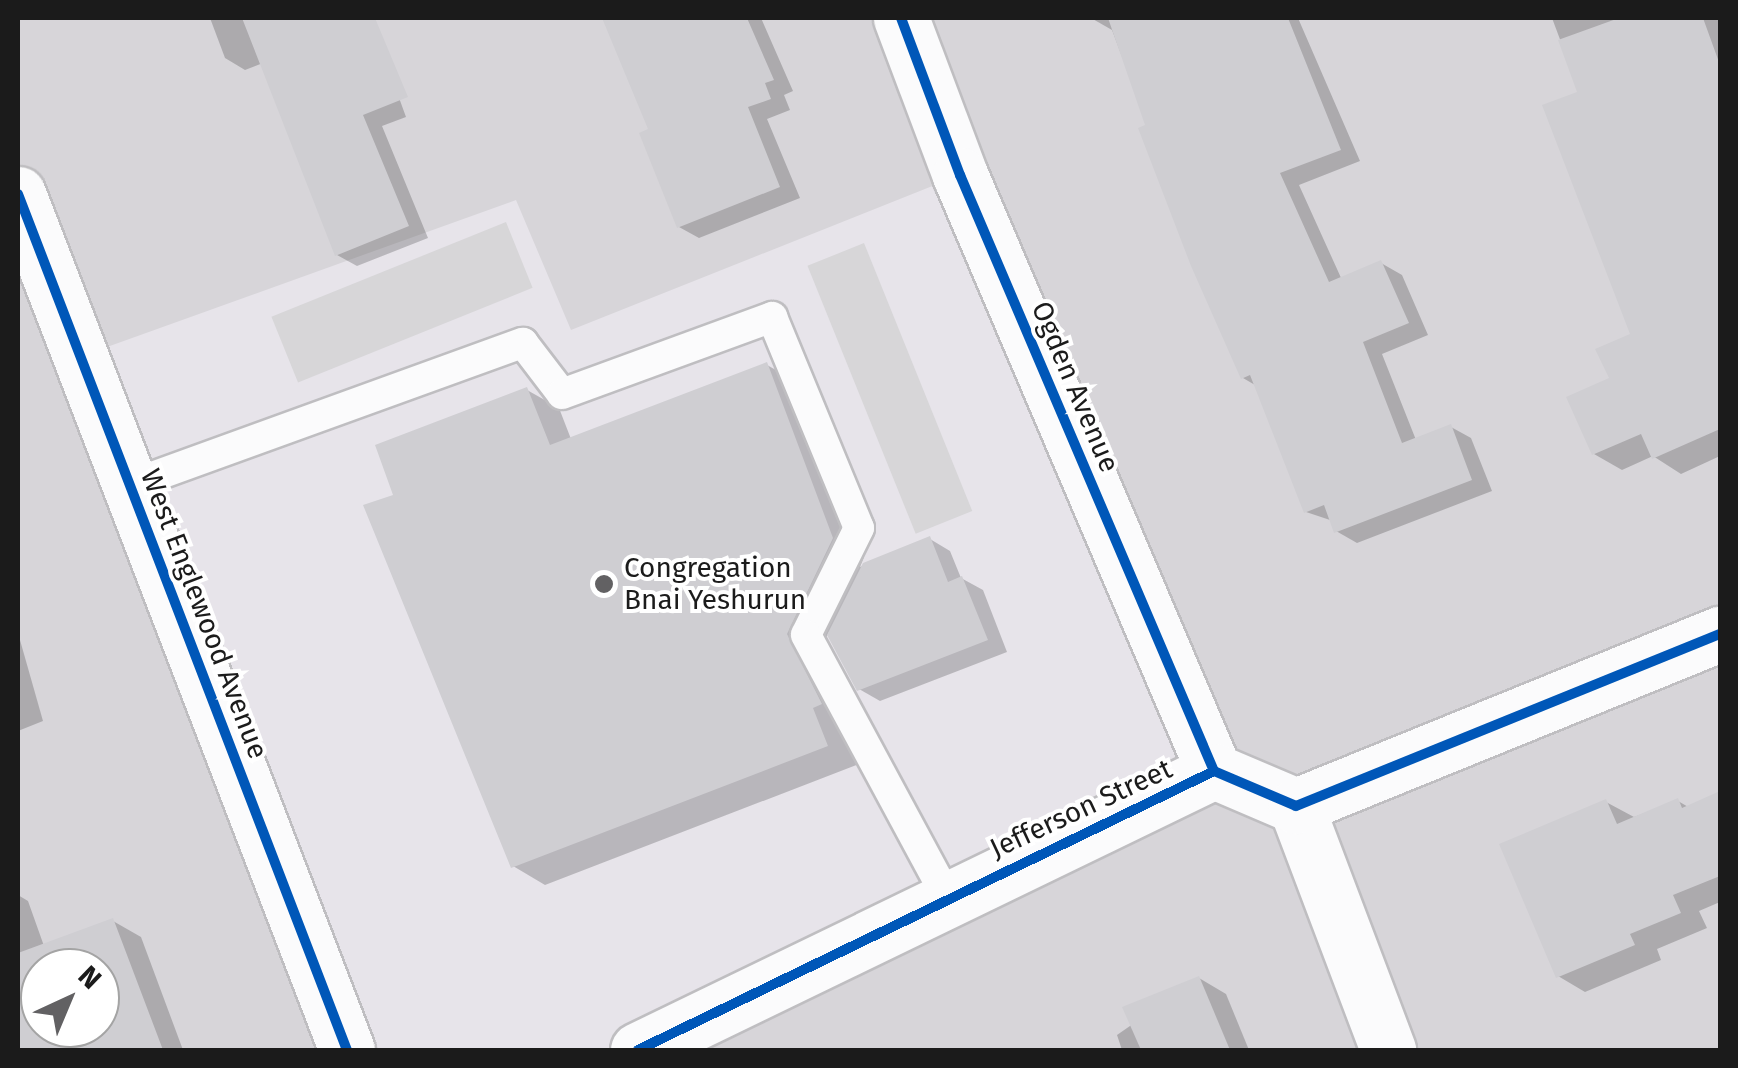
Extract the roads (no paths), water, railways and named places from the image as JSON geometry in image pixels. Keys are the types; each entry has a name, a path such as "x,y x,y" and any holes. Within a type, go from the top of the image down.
{"street":[{"name":"Ogden Avenue","path":"900,18 960,175 1214,771"},
{"name":"West Englewood Avenue","path":"18,194 347,1050"},
{"path":"1388,1050 1296,806 1720,634"},
{"name":"Jefferson Street","path":"638,1050 1214,771 1296,806"}],"lane":[{"path":"130,486 523,343 562,394 772,317 860,528 806,634 947,897"}],"place":[{"name":"Congregation Bnai Yeshurun","path":"604,584"}]}
